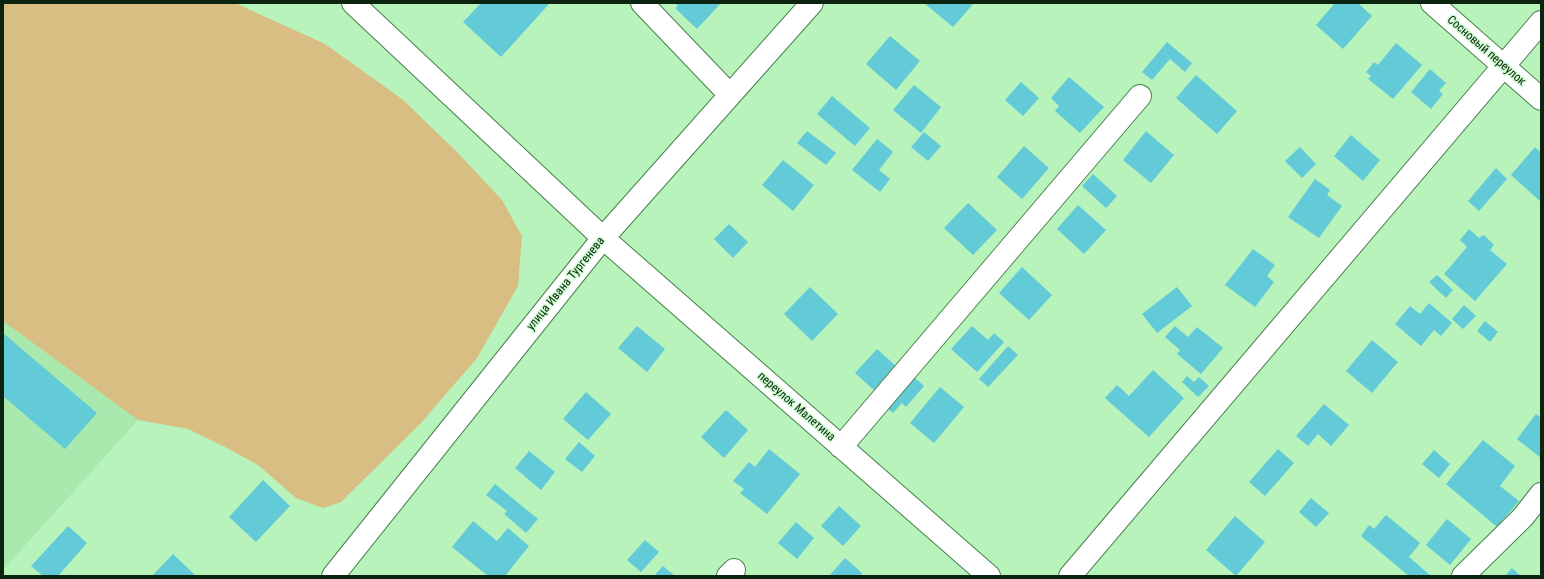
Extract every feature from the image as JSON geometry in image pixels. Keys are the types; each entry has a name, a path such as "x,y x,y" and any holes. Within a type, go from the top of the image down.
{"street":[{"name":"переулок Малетина","path":"353,3 603,238 989,576"},
{"path":"642,3 730,95"},
{"name":"улица Ивана Тургенева","path":"333,576 603,238 812,3"},
{"name":"Сосновый переулок","path":"1432,3 1541,99"},
{"path":"1070,576 1502,66 1541,22"},
{"path":"841,446 1140,96"},
{"path":"1463,576 1523,516 1541,494"}],"shaded area":[{"path":"3,3 235,3 325,44 402,99 457,152 502,200 522,236 518,286 477,358 420,424 341,502 323,508 296,498 258,465 227,448 188,429 138,420 3,321"},
{"path":"3,321 138,420 3,570"}],"building":[{"path":"481,3 550,3 501,57 463,22"},
{"path":"675,3 721,3 697,29 675,8 678,6"},
{"path":"924,3 974,3 953,27"},
{"path":"1335,3 1358,3 1372,16 1343,49 1316,25"},
{"path":"890,36 920,61 896,90 866,64"},
{"path":"1167,42 1192,63 1185,72 1170,59 1152,80 1142,72"},
{"path":"1396,43 1422,65 1393,99 1368,79 1371,76 1366,72 1374,62 1378,65"},
{"path":"1430,69 1446,83 1439,91 1443,94 1431,109 1411,92"},
{"path":"1196,75 1237,111 1217,134 1176,98"},
{"path":"1069,77 1104,107 1080,133 1055,111 1059,106 1051,98"},
{"path":"1021,82 1039,98 1023,116 1005,100"},
{"path":"914,85 941,107 921,133 893,110"},
{"path":"832,96 870,128 855,146 817,114"},
{"path":"807,131 836,153 826,165 797,143"},
{"path":"1146,131 1174,155 1151,183 1123,160"},
{"path":"924,132 941,146 928,161 911,147"},
{"path":"1351,135 1380,160 1363,181 1334,156"},
{"path":"877,139 893,152 879,170 890,179 880,192 852,170"},
{"path":"1024,146 1049,168 1022,199 997,177"},
{"path":"1300,147 1316,164 1302,178 1285,161"},
{"path":"1535,147 1541,153 1541,202 1511,175"},
{"path":"783,160 814,185 793,211 762,185"},
{"path":"1496,168 1507,179 1479,211 1468,201"},
{"path":"1093,174 1117,196 1106,208 1082,186"},
{"path":"1315,179 1330,190 1327,195 1342,206 1319,238 1288,217"},
{"path":"968,203 997,230 973,255 944,228"},
{"path":"1078,205 1106,230 1084,254 1057,229"},
{"path":"729,224 748,242 733,258 714,239"},
{"path":"1469,229 1479,238 1484,235 1494,245 1490,250 1507,264 1475,301 1444,274 1467,247 1460,240"},
{"path":"1253,249 1275,265 1267,276 1274,282 1255,307 1225,285"},
{"path":"1022,267 1052,295 1029,320 999,293"},
{"path":"1437,275 1453,290 1446,298 1429,282"},
{"path":"810,287 838,314 812,341 784,314"},
{"path":"1177,287 1192,306 1157,333 1142,314"},
{"path":"1429,303 1452,323 1441,336 1434,330 1421,346 1395,324 1410,306 1420,314"},
{"path":"1464,305 1476,316 1463,329 1452,319"},
{"path":"1485,321 1498,332 1490,342 1477,331"},
{"path":"637,326 665,349 647,372 618,348"},
{"path":"972,326 988,340 994,333 1004,342 977,372 951,349"},
{"path":"1175,326 1188,337 1197,327 1223,348 1201,374 1177,354 1180,350 1165,337"},
{"path":"3,333 97,413 65,449 3,396"},
{"path":"1372,340 1398,362 1372,393 1346,371"},
{"path":"1008,346 1018,355 988,387 979,379"},
{"path":"877,349 896,366 874,390 855,373"},
{"path":"1153,370 1184,398 1149,437 1105,398 1117,385 1129,396"},
{"path":"1187,376 1194,382 1199,377 1209,386 1198,397 1182,382"},
{"path":"915,378 924,386 906,407 902,403 893,413 888,409"},
{"path":"940,387 964,407 934,443 910,423"},
{"path":"586,392 611,414 588,440 563,419"},
{"path":"1324,404 1349,425 1331,446 1318,434 1308,446 1296,436"},
{"path":"726,410 748,430 724,458 701,437"},
{"path":"1536,414 1541,418 1541,458 1517,439"},
{"path":"1483,440 1515,466 1500,486 1519,501 1497,527 1446,484"},
{"path":"579,442 595,456 582,472 565,459"},
{"path":"769,449 800,474 767,514 740,493 744,489 733,481 749,462 755,467"},
{"path":"1278,449 1294,463 1265,496 1249,482"},
{"path":"1434,450 1450,464 1439,478 1422,464"},
{"path":"529,451 555,472 541,490 515,468"},
{"path":"263,480 290,506 256,542 229,517"},
{"path":"495,484 538,519 526,533 504,514 507,511 486,495"},
{"path":"1311,498 1329,513 1316,527 1299,512"},
{"path":"839,506 861,526 843,546 821,526"},
{"path":"1386,515 1420,543 1409,557 1431,576 1409,576 1361,536 1369,525 1374,529"},
{"path":"1235,516 1265,542 1236,576 1206,550"},
{"path":"1447,519 1471,539 1450,565 1426,545"},
{"path":"473,521 497,541 508,528 529,546 505,576 488,576 452,547"},
{"path":"796,522 814,538 797,559 778,543"},
{"path":"68,526 87,543 58,576 43,576 31,566"},
{"path":"645,540 659,552 641,572 627,560"},
{"path":"173,554 196,576 152,576"},
{"path":"845,558 862,573 860,576 829,576"},
{"path":"663,566 675,576 654,576"},
{"path":"1512,568 1521,576 1505,576"}]}
